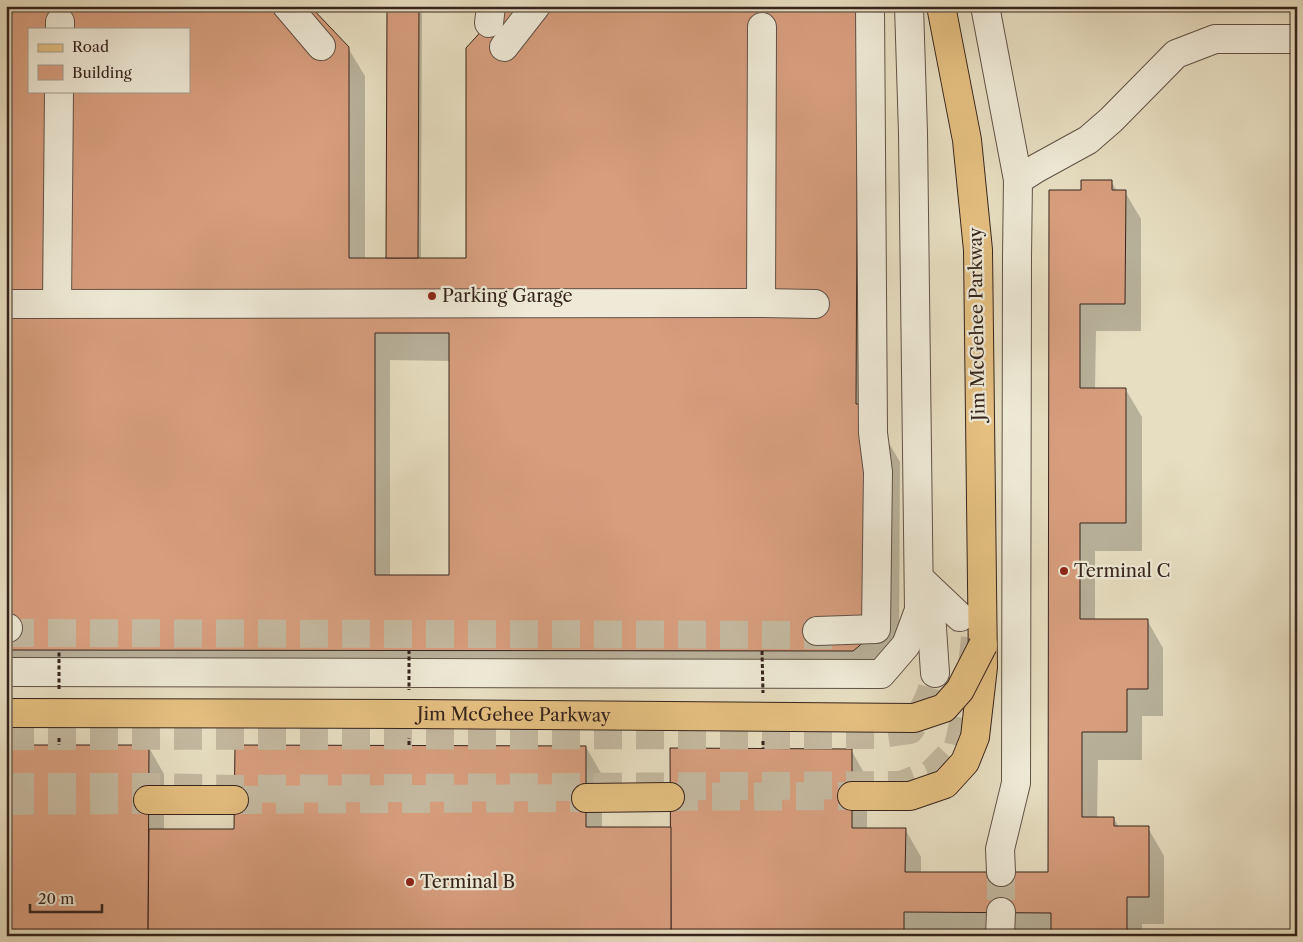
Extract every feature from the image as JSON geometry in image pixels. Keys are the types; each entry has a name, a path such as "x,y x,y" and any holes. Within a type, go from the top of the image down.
{"main road":[{"name":"Jim McGehee Parkway","path":"852,796 910,796 945,784 965,762 975,737 983,667 978,250 967,140 941,6"},
{"name":"Jim McGehee Parkway","path":"6,713 914,718 944,708 960,690 983,645"},
{"path":"586,798 670,797"},
{"path":"148,800 234,800"}],"lane":[{"path":"504,47 536,6"},
{"path":"816,652 876,629 878,472 873,433 870,6"},
{"path":"11,650 816,652 881,674 906,645 919,610 913,133 909,6"},
{"path":"985,6 1018,180 1016,783 1000,849 1001,872"},
{"path":"303,7 320,46"},
{"path":"761,303 762,27"},
{"path":"1018,180 1088,140 1111,120 1176,54 1214,38 1297,39"},
{"path":"57,304 59,92"},
{"path":"10,304 815,304"},
{"path":"919,578 960,617"},
{"path":"919,578 931,613 936,673"},
{"path":"873,635 919,610"}],"building":[{"name":"Parking Garage","path":"6,6 310,6 349,47 349,258 466,258 466,48 504,6 858,6 856,404 871,404 876,632 853,651 6,650","holes":["375,333 449,333 449,575 375,575"]},
{"path":"387,6 419,6 418,258 386,258"},
{"name":"Terminal C","path":"1081,180 1112,180 1112,190 1126,190 1125,304 1080,304 1080,388 1126,388 1126,523 1080,523 1080,619 1148,619 1148,689 1127,689 1127,732 1082,732 1082,817 1114,817 1114,826 1149,826 1149,897 1127,897 1127,936 1051,936 1051,913 904,912 904,936 671,936 670,748 852,749 852,828 906,828 905,872 1048,872 1049,190 1081,190"},
{"path":"6,745 149,745 148,936 6,936"},
{"name":"Terminal B","path":"235,745 586,746 586,827 671,827 671,936 148,936 149,829 234,829"}],"tunnel":[{"path":"6,787 234,789 901,785 932,773 958,746 968,702 975,638 960,617"},
{"path":"6,633 842,635"},
{"path":"6,736 876,735 910,730 923,710 932,689 935,673"},
{"path":"670,797 852,796"},
{"path":"234,800 586,798"},
{"path":"6,801 148,800"},
{"path":"1001,872 1001,912"}],"place":[{"name":"Parking Garage","path":"432,296"},
{"name":"Terminal C","path":"1064,571"},
{"name":"Terminal B","path":"410,882"}]}
